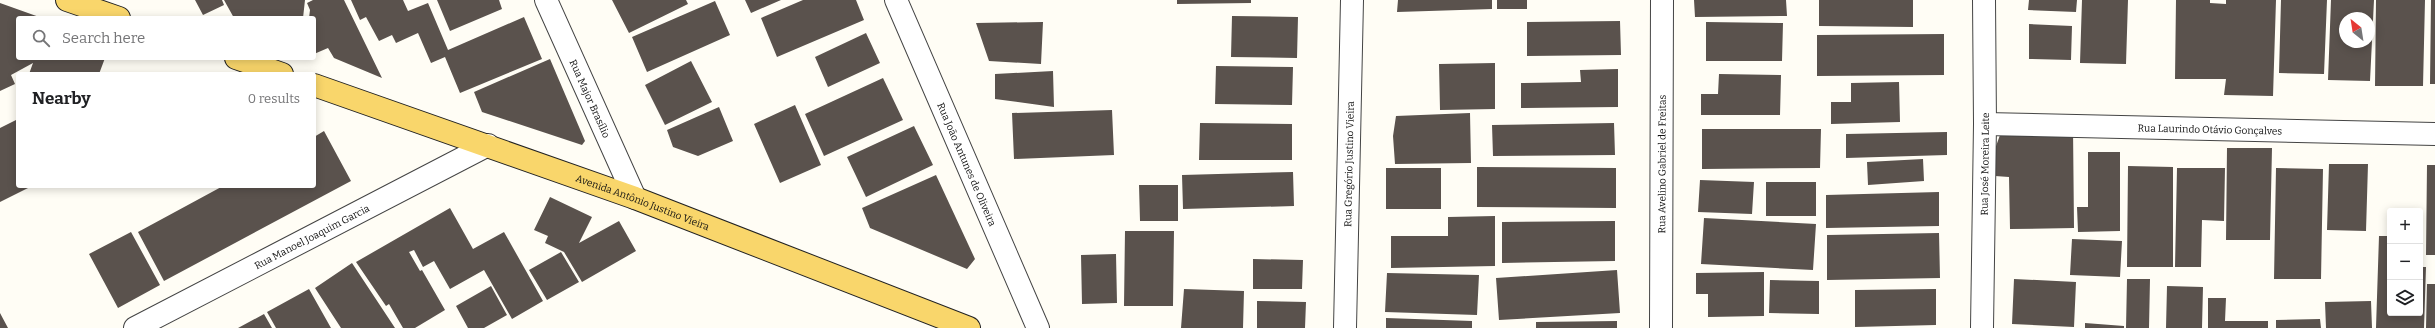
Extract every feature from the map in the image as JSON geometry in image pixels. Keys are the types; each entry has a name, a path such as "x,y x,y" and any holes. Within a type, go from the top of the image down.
{"main road":[{"path":"67,0 114,16"},
{"path":"242,60 276,72"},
{"name":"Avenida Antônio Justino Vieira","path":"316,86 635,198 969,328"}],"street":[{"name":"Rua Major Brasílio","path":"546,0 635,198"},
{"name":"Rua João Antunes de Oliveira","path":"896,0 1038,328"},
{"name":"Rua Gregório Justino Vieira","path":"1344,328 1352,0"},
{"name":"Rua Avelino Gabriel de Freitas","path":"1661,328 1662,0"},
{"name":"Rua José Moreira Leite","path":"1982,328 1985,124 1984,0"},
{"name":"Rua Laurindo Otávio Gonçalves","path":"1985,124 2435,134"},
{"name":"Rua Manoel Joaquim Garcia","path":"135,328 488,145"}],"building":[{"path":"195,0 222,0 224,5 203,15"},
{"path":"224,0 305,0 303,16 233,16"},
{"path":"313,0 344,0 382,78 334,58 328,48 316,53 316,16 309,16 310,10 307,3"},
{"path":"351,0 403,0 408,11 428,3 448,50 524,17 542,59 460,93 445,57 431,63 418,33 396,43 392,35 379,41 366,17 360,20"},
{"path":"437,0 499,0 502,9 450,31"},
{"path":"612,0 686,0 688,4 629,33"},
{"path":"745,0 781,0 751,13"},
{"path":"803,0 856,0 864,20 777,57 761,18"},
{"path":"1177,0 1251,0 1251,3 1177,4"},
{"path":"1398,0 1492,0 1492,9 1397,12"},
{"path":"1497,0 1527,0 1527,9 1497,9"},
{"path":"1694,0 1786,0 1787,16 1695,17"},
{"path":"1819,0 1913,0 1913,27 1819,26"},
{"path":"2029,0 2077,0 2076,12 2028,10"},
{"path":"2082,0 2128,0 2126,64 2080,63"},
{"path":"2176,0 2210,0 2210,3 2226,4 2226,0 2276,0 2273,96 2224,95 2226,79 2175,79"},
{"path":"2281,0 2327,0 2324,74 2279,73"},
{"path":"2331,0 2374,0 2373,12 2339,12 2339,48 2372,48 2370,81 2328,80"},
{"path":"2376,0 2425,0 2423,86 2375,86"},
{"path":"2431,0 2435,0 2435,84 2430,84"},
{"path":"715,1 730,35 647,72 632,37"},
{"path":"0,3 36,16 16,16 16,60 104,60 100,72 30,72 33,63 11,75 15,84 0,91"},
{"path":"1232,16 1298,17 1297,58 1231,57"},
{"path":"1620,21 1621,55 1527,56 1527,22"},
{"path":"1043,22 1041,64 989,61 976,23"},
{"path":"1706,22 1783,23 1782,61 1706,61"},
{"path":"2029,24 2072,26 2071,60 2029,59"},
{"path":"866,33 880,63 828,87 815,57"},
{"path":"1944,34 1944,75 1817,76 1817,35"},
{"path":"550,59 585,141 582,145 482,112 474,92"},
{"path":"691,61 712,102 665,125 645,85"},
{"path":"1495,63 1495,109 1440,110 1439,64"},
{"path":"1216,66 1293,67 1292,105 1215,104"},
{"path":"1618,69 1618,107 1521,108 1521,83 1581,82 1580,70"},
{"path":"1053,71 1054,107 995,99 995,74"},
{"path":"1719,74 1781,75 1780,115 1701,115 1701,94 1718,94"},
{"path":"883,78 903,120 824,156 805,114"},
{"path":"1899,82 1900,122 1831,124 1831,102 1851,102 1851,83"},
{"path":"795,105 821,165 780,183 754,124"},
{"path":"719,107 733,141 698,156 673,147 667,130"},
{"path":"1112,110 1114,155 1014,159 1012,113"},
{"path":"1470,113 1471,163 1395,164 1393,136 1396,116"},
{"path":"16,120 16,188 28,188 0,202 0,128"},
{"path":"1200,123 1292,124 1292,160 1199,160"},
{"path":"1614,123 1615,155 1493,156 1492,125"},
{"path":"914,126 933,165 866,197 847,157"},
{"path":"2073,128 2074,228 2010,229 2009,177 1995,176 1995,149 2000,135"},
{"path":"1702,129 1821,129 1820,168 1702,169"},
{"path":"324,131 351,181 164,281 138,232 219,188 316,188 316,136"},
{"path":"1947,132 1947,155 1846,158 1846,134"},
{"path":"2227,148 2272,148 2270,240 2226,240"},
{"path":"2088,152 2120,152 2120,231 2078,232 2077,207 2088,207"},
{"path":"1923,159 1924,181 1868,185 1867,162"},
{"path":"2329,164 2368,164 2366,231 2327,230"},
{"path":"2427,165 2435,165 2435,255 2426,255"},
{"path":"2128,166 2173,167 2173,267 2127,267"},
{"path":"1477,167 1616,168 1616,208 1477,207"},
{"path":"1386,168 1441,168 1441,209 1386,209"},
{"path":"2177,168 2225,168 2224,221 2202,220 2201,267 2175,267"},
{"path":"2276,168 2323,169 2321,279 2274,279"},
{"path":"1293,172 1294,206 1183,209 1182,175"},
{"path":"936,175 975,259 967,269 870,228 862,208"},
{"path":"1700,180 1754,182 1752,214 1698,212"},
{"path":"1766,182 1816,182 1816,216 1766,216"},
{"path":"1139,185 1178,185 1178,221 1140,221"},
{"path":"1939,192 1939,226 1826,228 1826,195"},
{"path":"550,197 592,217 579,243 619,221 636,251 582,282 564,252 545,243 548,236 534,230"},
{"path":"450,208 473,249 504,232 543,301 512,319 484,270 450,289 434,261 423,267 414,250 409,252 420,271 422,270 445,310 415,328 403,328 389,304 386,306 356,262"},
{"path":"1495,216 1495,266 1391,268 1391,236 1448,236 1448,217"},
{"path":"1704,218 1816,224 1813,270 1701,264"},
{"path":"1615,221 1615,261 1502,263 1502,222"},
{"path":"1125,231 1174,231 1173,306 1124,306"},
{"path":"131,232 160,285 118,308 89,254"},
{"path":"1939,233 1940,278 1827,280 1827,235"},
{"path":"2379,236 2387,236 2387,316 2423,316 2423,267 2426,267 2424,328 2376,328"},
{"path":"2072,239 2122,241 2120,277 2070,275"},
{"path":"561,252 579,282 547,300 529,270"},
{"path":"1116,254 1117,303 1082,304 1081,255"},
{"path":"1253,259 1303,260 1302,289 1253,289"},
{"path":"352,263 395,328 341,328 315,288"},
{"path":"1617,270 1620,313 1499,320 1496,278"},
{"path":"1764,272 1764,316 1708,317 1708,294 1696,294 1696,273"},
{"path":"1387,273 1479,275 1477,315 1385,312"},
{"path":"2014,279 2076,282 2074,327 2012,324"},
{"path":"2127,279 2150,279 2149,328 2126,328"},
{"path":"1770,280 1819,281 1819,314 1769,313"},
{"path":"2427,284 2435,284 2435,328 2426,328"},
{"path":"491,286 507,315 484,328 468,328 456,306"},
{"path":"2167,286 2203,287 2202,328 2166,328"},
{"path":"309,289 331,328 276,328 267,312"},
{"path":"1184,289 1244,291 1243,328 1181,328"},
{"path":"1936,289 1936,325 1855,327 1855,290"},
{"path":"2208,298 2226,298 2225,321 2268,321 2268,328 2208,328"},
{"path":"1257,301 1306,302 1305,328 1257,328"},
{"path":"2371,301 2372,328 2326,328 2325,302"},
{"path":"0,313 8,328 0,328"},
{"path":"264,314 272,328 238,328"},
{"path":"1386,318 1472,321 1472,328 1386,328"},
{"path":"2320,319 2321,328 2276,328 2276,320"},
{"path":"1617,321 1617,328 1536,328 1536,322"},
{"path":"2085,323 2124,326 2124,328 2085,328"}]}
